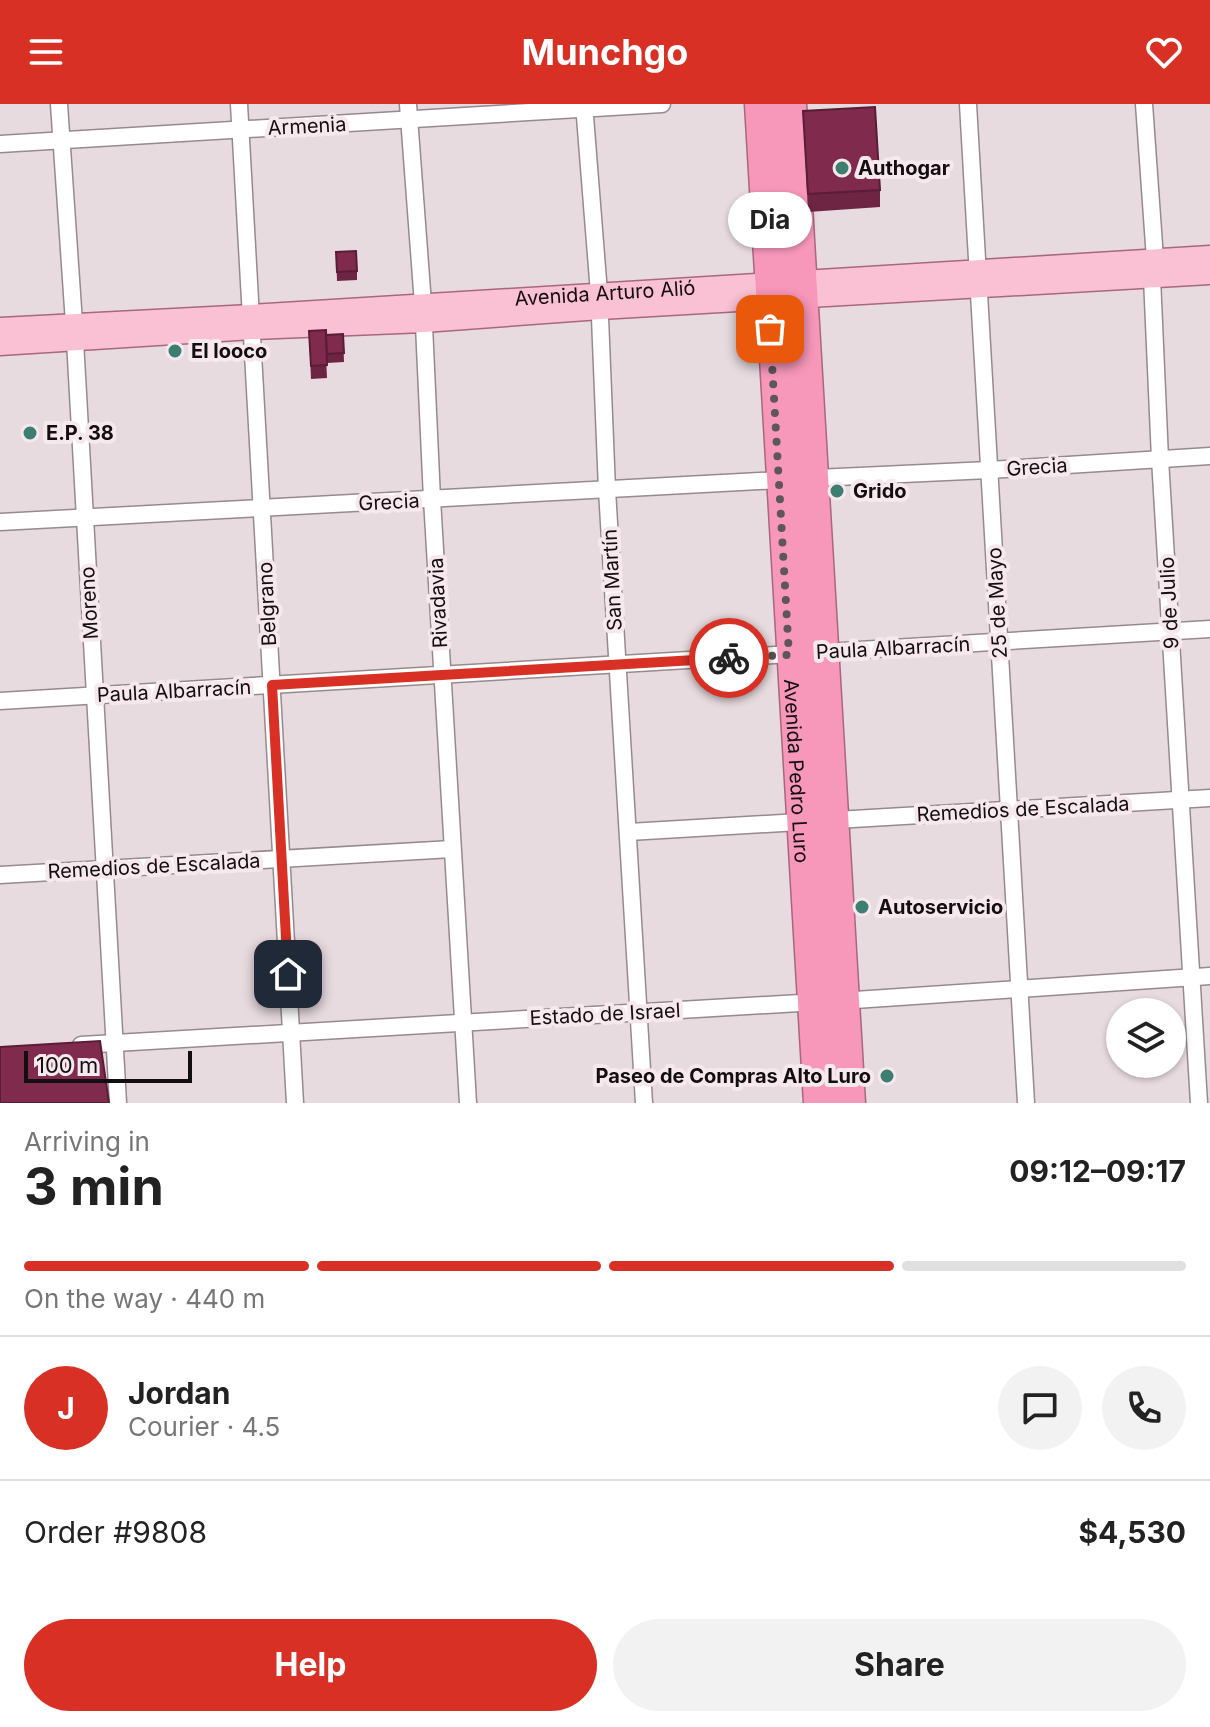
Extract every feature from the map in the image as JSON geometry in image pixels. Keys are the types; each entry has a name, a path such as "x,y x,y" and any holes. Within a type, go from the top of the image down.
{"highway":[{"name":"Avenida Pedro Luro","path":"757,104 816,478 799,822 829,1001 853,1103"},
{"name":"Avenida Pedro Luro","path":"776,104 835,1103"},
{"name":"Avenida Pedro Luro","path":"794,104 779,480 836,820 829,1001 816,1103"}],"main road":[{"name":"Avenida Arturo Alió","path":"1153,269 1210,256"},
{"name":"Avenida Arturo Alió","path":"0,328 74,332 1153,269 1210,274"},
{"name":"Avenida Arturo Alió","path":"0,345 74,332"}],"street":[{"name":"Moreno","path":"59,104 118,1103"},
{"name":"Belgrano","path":"239,104 295,1103"},
{"name":"Armenia","path":"0,144 240,130 409,112 662,104"},
{"name":"25 de Mayo","path":"968,104 1026,1103"},
{"name":"9 de Julio","path":"1144,104 1160,459 1199,1103"},
{"name":"San Martín","path":"585,107 600,301 607,490 644,1103"},
{"name":"Rivadavia","path":"409,112 468,1103"},
{"name":"Grecia","path":"816,478 1210,456"},
{"name":"Grecia","path":"0,522 779,480"},
{"name":"Paula Albarracín","path":"0,701 1210,629"},
{"name":"Remedios de Escalada","path":"836,820 1210,798"},
{"path":"629,832 799,822"},
{"name":"Remedios de Escalada","path":"0,875 452,849"},
{"name":"Estado de Israel","path":"72,1045 1020,990 1210,976"}],"building":[{"name":"Authogar","path":"875,107 880,190 808,194 803,111"},
{"path":"356,251 357,271 337,272 336,252"},
{"path":"326,330 327,365 311,366 309,331"},
{"path":"343,334 344,353 327,354 326,335"},
{"path":"100,1041 109,1103 0,1103 0,1047"}],"way so far":[{"path":"729,658 789,655 770,329"}],"place":[{"name":"Authogar","path":"842,168"},
{"name":"Dia","path":"770,329"},
{"name":"El looco","path":"175,351"},
{"name":"E.P. 38","path":"30,433"},
{"name":"Grido","path":"837,491"},
{"name":"Autoservicio","path":"862,907"},
{"name":"Paseo de Compras Alto Luro","path":"887,1076"}],"route":[{"path":"288,974 272,685 729,658"}]}
